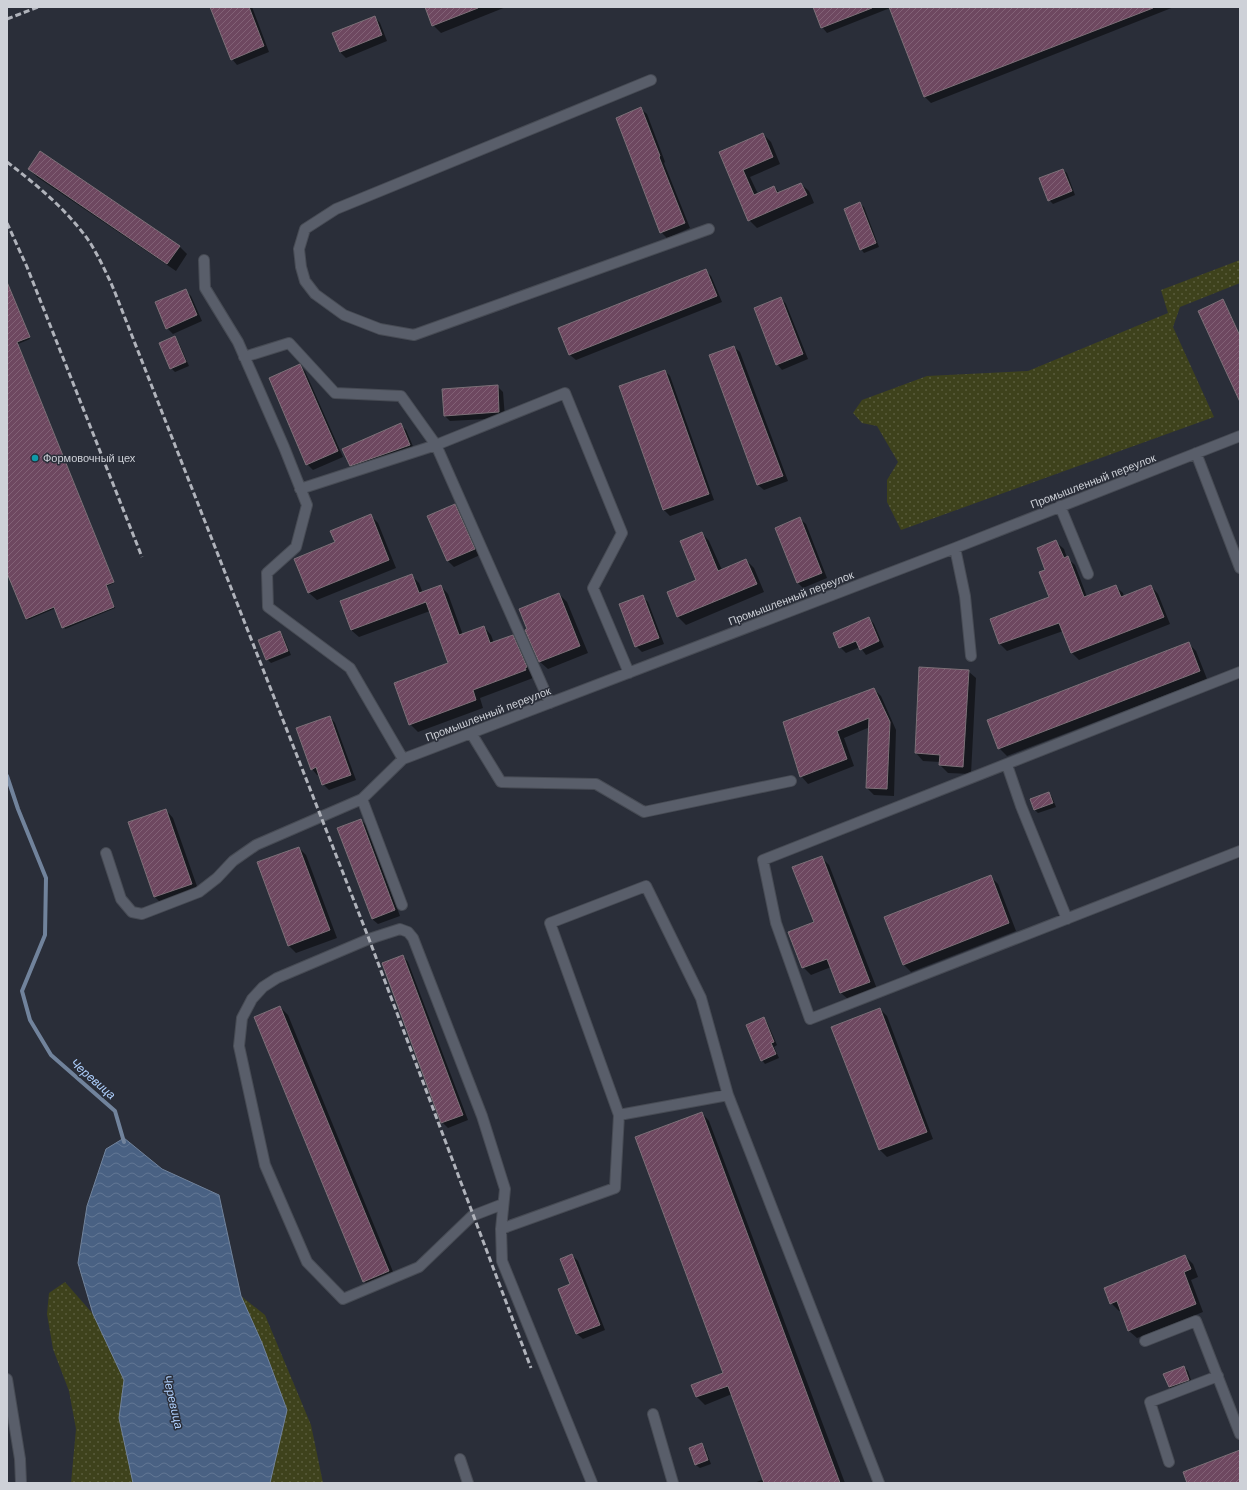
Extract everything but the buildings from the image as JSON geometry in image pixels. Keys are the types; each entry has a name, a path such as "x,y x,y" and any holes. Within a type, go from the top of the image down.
{"street":[{"path":"651,80 336,209 305,229 299,249 301,267 305,281 315,294 344,315 380,329 414,335 709,229"},
{"path":"204,260 205,288 238,342 307,505 296,546 267,573 268,607 350,668 403,759"},
{"path":"244,357 289,343 335,393 401,396 436,445 550,703"},
{"path":"300,489 436,445 565,393 622,533 593,588 629,673"},
{"name":"Промышленный переулок","path":"362,799 403,759 955,548 1240,436"},
{"path":"1196,453 1240,568"},
{"path":"1060,506 1088,574"},
{"path":"955,548 965,596 971,656"},
{"path":"1240,672 763,860 776,923 810,1019 1240,851"},
{"path":"471,733 501,782 596,784 644,812 791,781"},
{"path":"1007,765 1021,806 1067,919"},
{"path":"106,853 121,899 132,912 142,914 199,892 216,878 232,861 256,845 362,799 402,905"},
{"path":"501,1229 615,1188 619,1115 550,923 646,886 701,998 728,1095 879,1483"},
{"path":"503,1204 472,1216 419,1268 343,1299 307,1262 265,1165 239,1046 242,1018 252,999 262,987 277,978 369,939 400,929 408,932 413,938 482,1116 505,1189 501,1229 502,1261 592,1483"},
{"path":"619,1115 728,1095"},
{"path":"1145,1341 1196,1321 1240,1434"},
{"path":"1169,1462 1150,1402 1218,1376"},
{"path":"7,1379 20,1459 21,1483"},
{"path":"653,1414 673,1483"},
{"path":"460,1459 468,1483"}],"green space":[{"path":"1240,260 1240,283 1180,307 1173,327 1214,417 901,530 887,502 887,480 898,462 877,426 862,423 853,413 862,400 927,376 1028,371 1168,313 1161,290"},
{"path":"65,1282 93,1314 124,1380 119,1418 133,1483 71,1483 76,1429 69,1391 53,1349 47,1314 49,1293"},
{"path":"241,1296 265,1315 311,1425 323,1483 270,1483 287,1410 262,1343"}],"water":[{"path":"124,1138 162,1169 219,1195 241,1296 262,1343 287,1410 270,1483 133,1483 119,1418 124,1380 93,1314 78,1263 87,1206 106,1149"}],"waterway":[{"name":"Черевица","path":"7,776 18,809 46,878 45,935 22,991 30,1020 51,1055 115,1111 124,1142"}],"railway":[{"path":"7,19 38,7"},
{"path":"7,162 51,198 71,219 89,241 114,290 369,939 531,1368"},
{"path":"7,223 27,267 142,557"}],"place":[{"name":"Формовочный цех","path":"35,458"}]}
